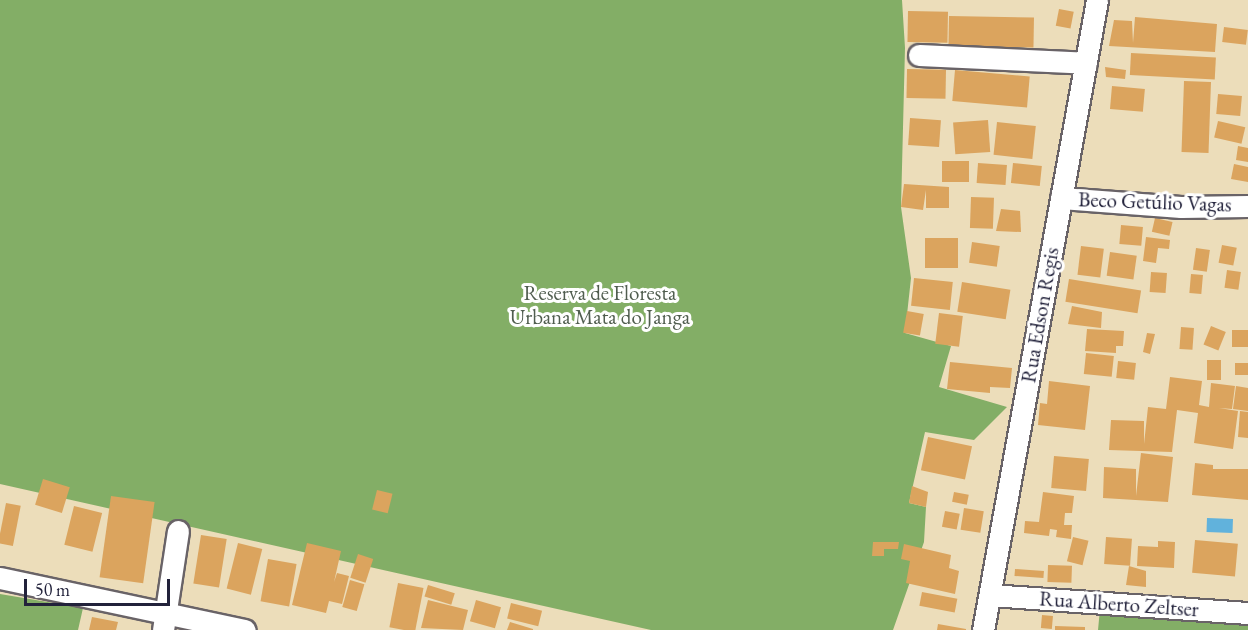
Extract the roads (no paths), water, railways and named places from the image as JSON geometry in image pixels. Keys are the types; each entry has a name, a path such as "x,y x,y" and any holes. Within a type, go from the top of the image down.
{"street":[{"name":"Rua Edson Regis","path":"983,630 1097,0"},
{"path":"919,54 1086,63"},
{"name":"Beco Getúlio Vagas","path":"1061,198 1181,207 1248,206"},
{"path":"165,621 178,531"},
{"path":"0,578 165,621 245,630"},
{"name":"Rua Alberto Zeltser","path":"990,595 1248,613"}],"water":[{"path":"1207,518 1233,519 1232,533 1207,532"}],"park label":[{"name":"Reserva de Floresta Urbana Mata do Janga","path":"600,305"}]}
